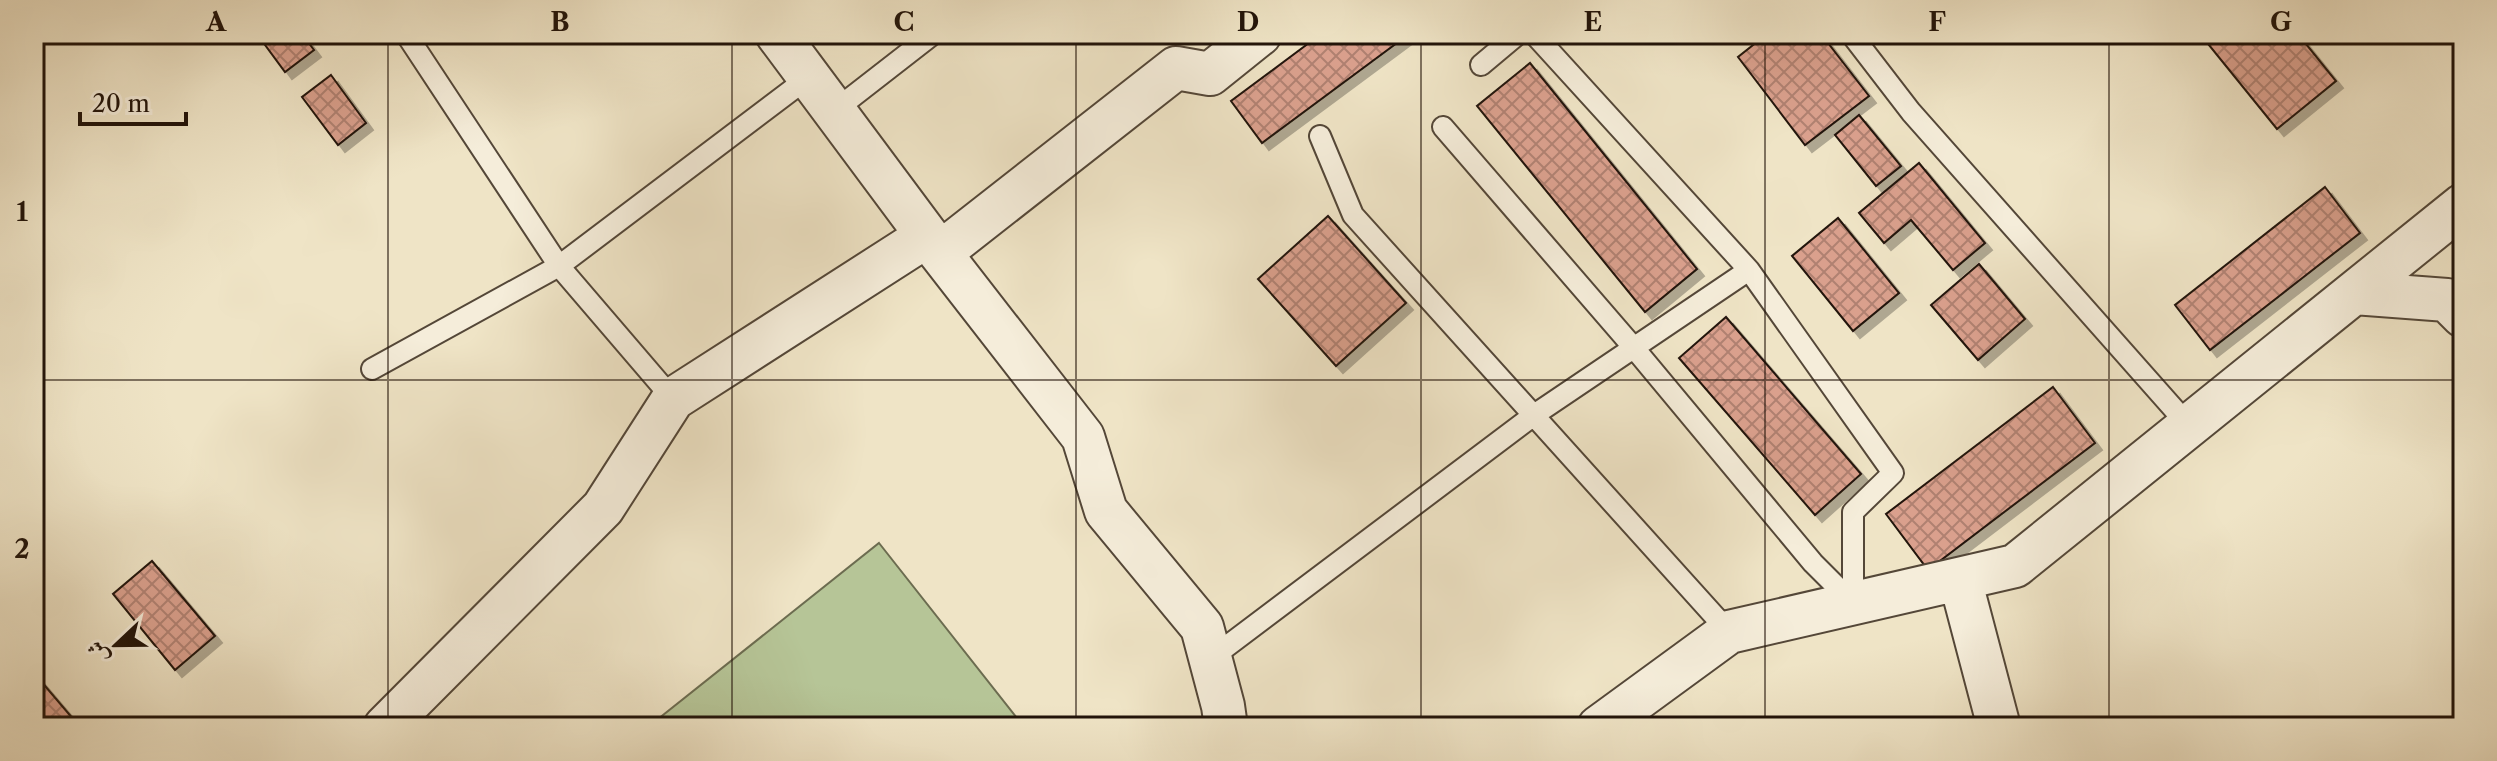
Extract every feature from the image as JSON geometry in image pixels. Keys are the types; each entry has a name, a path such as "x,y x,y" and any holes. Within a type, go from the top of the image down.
{"street":[{"path":"777,34 933,245 1083,437 1106,511 1202,627 1226,727"},
{"path":"385,727 603,508 673,399 933,245 1176,68 1210,74 1260,34"},
{"path":"1599,727 1729,632 2015,566 2463,205"},
{"path":"2354,293 2447,300 2463,316"},
{"path":"1960,579 1999,727"}],"lane":[{"path":"406,34 559,266 673,399"},
{"path":"834,111 933,34"},
{"path":"1481,65 1518,34"},
{"path":"1534,34 1749,270 1893,473 1853,512 1853,604"},
{"path":"1851,34 1911,112 2189,426"},
{"path":"372,369 559,266 809,77"},
{"path":"1443,127 1634,348 1813,563 1853,604"},
{"path":"1320,136 1353,215 1729,632"},
{"path":"1210,659 1534,415 1749,270"}],"green space":[{"path":"879,543 1024,727 648,727"}],"building":[{"path":"257,34 302,34 314,50 285,72"},
{"path":"1321,34 1409,34 1262,143 1231,101"},
{"path":"1767,34 1821,34 1869,96 1805,145 1738,57"},
{"path":"2200,34 2298,34 2336,81 2277,129"},
{"path":"1530,63 1697,269 1645,312 1477,106"},
{"path":"331,75 366,123 338,145 302,97"},
{"path":"1859,115 1901,166 1876,186 1835,135"},
{"path":"1919,163 1985,243 1953,270 1911,220 1884,243 1859,213"},
{"path":"2325,187 2360,233 2210,350 2175,305"},
{"path":"1328,216 1406,303 1336,366 1258,279"},
{"path":"1838,218 1899,293 1853,331 1792,256"},
{"path":"1979,264 2025,319 1978,360 1931,305"},
{"path":"1726,317 1861,474 1815,515 1679,358"},
{"path":"2053,387 2095,443 1928,570 1886,514"},
{"path":"152,561 215,636 175,670 113,594"},
{"path":"34,673 80,727 34,727"}]}
